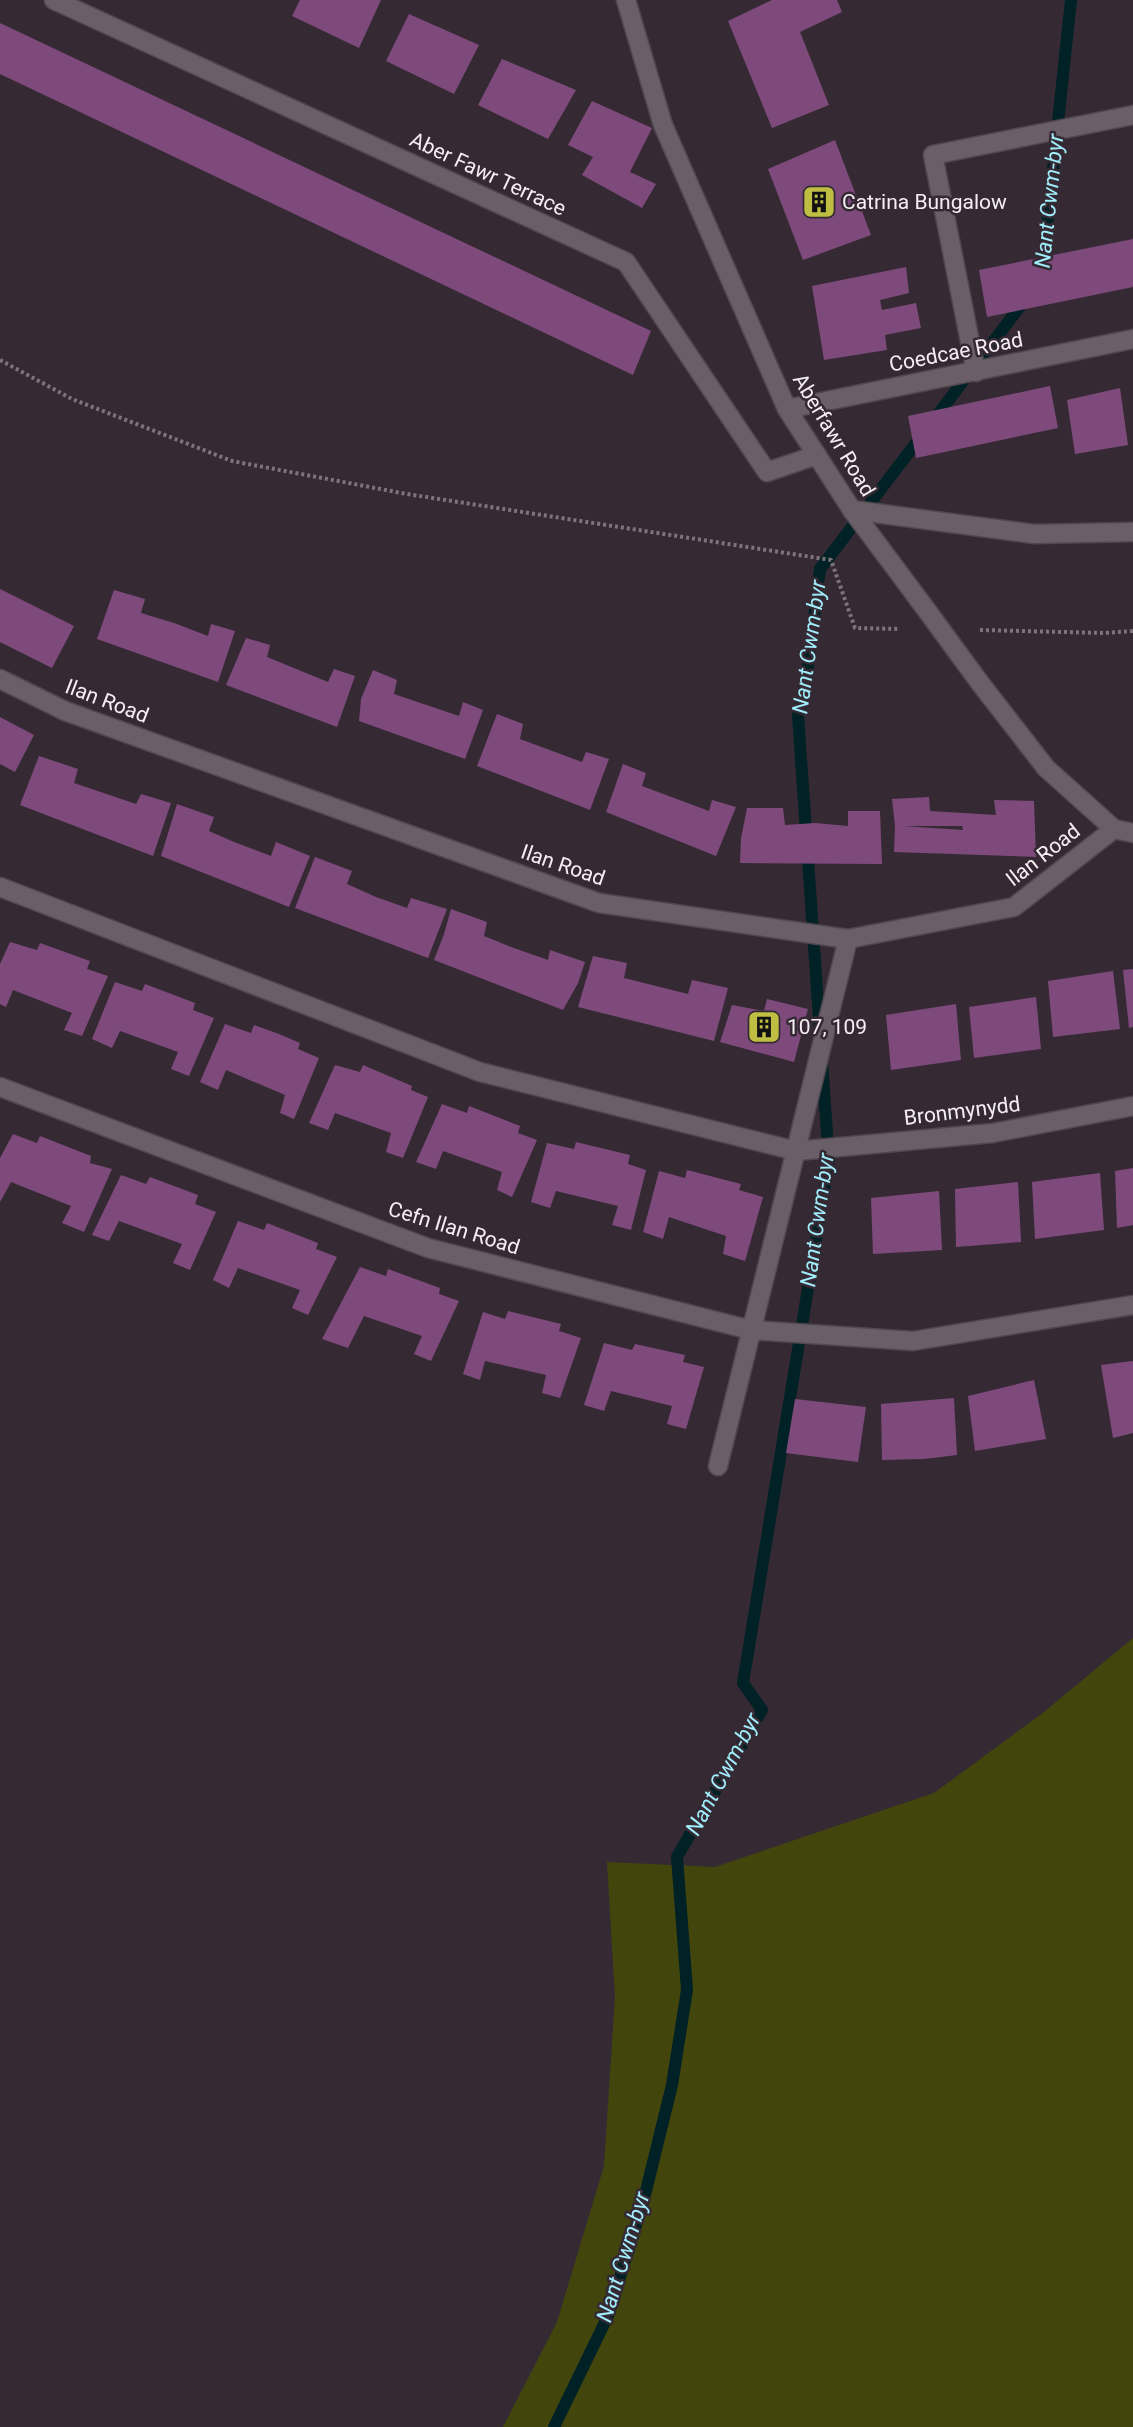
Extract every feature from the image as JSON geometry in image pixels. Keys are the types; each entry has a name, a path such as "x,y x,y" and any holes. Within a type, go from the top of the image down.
{"street":[{"name":"Aber Fawr Terrace","path":"54,0 626,262 767,472 817,455"},
{"name":"Aberfawr Road","path":"626,0 663,125 787,409 852,510 1046,768 1114,829"},
{"path":"976,372 933,155 1133,116"},
{"name":"Coedcae Road","path":"787,409 1133,339"},
{"path":"852,510 1034,534 1133,532"},
{"name":"Ilan Road","path":"0,679 65,711 599,903 848,939 1014,907 1114,829"},
{"path":"1114,829 1133,833"},
{"name":"Bronmynydd","path":"0,887 480,1072 796,1151 993,1133 1133,1106"},
{"path":"718,1466 848,939"},
{"name":"Cefn Ilan Road","path":"0,1086 428,1248 751,1330 913,1341 1133,1305"}],"path":[{"path":"0,360 72,399 232,461 407,494 831,560 855,628 902,629"},
{"path":"974,630 1104,633 1133,631"}],"green space":[{"path":"1133,1638 1133,2427 503,2427 557,2322 604,2166 615,1997 607,1862 715,1867 934,1793 1044,1712"}],"building":[{"path":"300,0 381,0 359,48 292,16"},
{"path":"772,0 837,0 842,12 800,32 829,105 772,128 728,21"},
{"path":"409,14 479,45 454,94 386,61"},
{"path":"0,23 651,331 633,375 0,74"},
{"path":"502,59 576,90 548,139 478,105"},
{"path":"592,101 652,128 630,172 656,184 642,208 582,175 593,157 568,145"},
{"name":"Catrina Bungalow","path":"835,140 871,235 803,260 768,169"},
{"path":"1133,239 1133,287 987,317 979,270"},
{"path":"906,267 909,293 880,300 882,310 916,303 921,328 885,335 887,350 824,360 812,286"},
{"path":"1050,386 1058,428 916,458 908,416"},
{"path":"1120,388 1128,445 1075,454 1067,400"},
{"path":"0,589 74,626 52,668 0,642"},
{"path":"114,590 145,599 141,613 208,636 211,624 235,631 218,682 97,639"},
{"path":"246,638 270,645 267,657 328,682 334,669 355,676 337,727 226,685"},
{"path":"373,670 397,680 394,694 459,716 463,702 483,710 465,759 359,721 361,699"},
{"path":"497,714 523,724 520,739 582,762 586,752 609,759 590,810 477,766"},
{"path":"0,717 34,735 15,772 0,764"},
{"path":"39,756 78,769 74,783 136,804 141,794 171,803 153,856 20,805"},
{"path":"623,764 646,773 642,786 709,811 712,800 736,807 716,856 606,812"},
{"path":"929,797 930,811 996,815 994,800 1034,801 1036,857 894,852 895,826 892,799","holes":["903,826 962,826 963,830"]},
{"path":"177,804 214,817 209,831 234,842 271,856 276,842 310,856 289,907 161,856"},
{"path":"747,808 783,808 785,825 815,823 848,826 848,811 880,811 882,864 740,863 741,838"},
{"path":"315,857 352,871 347,884 376,897 407,908 411,898 447,909 428,958 295,908"},
{"path":"451,909 487,922 484,936 511,947 548,960 550,950 585,962 578,983 563,1010 434,960"},
{"path":"10,942 37,950 40,943 90,961 87,969 108,976 82,1036 64,1030 72,1013 13,990 6,1007 0,1004 0,964"},
{"path":"593,956 627,963 624,978 688,994 692,980 728,988 714,1041 578,1007"},
{"path":"1133,969 1133,1027 1129,1028 1123,970"},
{"path":"1113,971 1120,1029 1053,1037 1048,981"},
{"path":"115,982 142,991 145,984 195,1003 193,1010 214,1018 189,1076 171,1069 178,1052 120,1031 112,1048 92,1039"},
{"path":"1036,997 1041,1049 974,1058 969,1007"},
{"name":"107, 109","path":"767,999 808,1009 794,1062 720,1042 732,1005 764,1011"},
{"path":"956,1004 961,1060 891,1070 886,1015"},
{"path":"225,1024 251,1033 254,1025 279,1034 300,1043 298,1049 319,1058 294,1119 280,1113 285,1095 226,1070 218,1090 200,1082"},
{"path":"335,1065 360,1072 363,1065 412,1086 411,1090 428,1097 403,1158 386,1152 391,1133 335,1113 328,1130 309,1123"},
{"path":"442,1104 467,1113 469,1106 520,1126 518,1133 537,1140 512,1197 497,1190 502,1172 443,1151 436,1169 416,1162"},
{"path":"13,1134 37,1143 40,1136 91,1156 90,1163 112,1169 84,1232 62,1223 71,1206 11,1182 0,1202 0,1158"},
{"path":"576,1142 630,1155 628,1164 646,1170 631,1230 612,1225 618,1206 556,1191 550,1208 531,1202 547,1143 574,1149"},
{"path":"1133,1168 1133,1225 1117,1228 1115,1171"},
{"path":"687,1170 741,1184 739,1190 763,1197 745,1261 723,1254 726,1236 669,1217 663,1239 643,1232 659,1171 685,1178"},
{"path":"1100,1173 1104,1230 1035,1239 1032,1182"},
{"path":"121,1175 146,1184 150,1177 198,1195 195,1204 216,1212 190,1270 173,1263 182,1244 119,1221 109,1241 92,1235"},
{"path":"1018,1182 1021,1242 956,1247 955,1189"},
{"path":"939,1191 942,1250 873,1254 871,1198"},
{"path":"238,1221 264,1230 267,1223 318,1243 316,1249 337,1257 308,1315 292,1308 300,1290 238,1268 229,1288 213,1280"},
{"path":"360,1267 386,1276 388,1269 440,1288 439,1294 459,1301 431,1361 414,1354 422,1336 364,1316 348,1348 322,1339"},
{"path":"508,1311 561,1324 559,1331 581,1338 560,1398 542,1393 546,1375 485,1361 480,1380 463,1374 483,1312 505,1319"},
{"path":"604,1343 632,1350 635,1344 685,1355 683,1362 704,1367 686,1429 667,1424 672,1406 611,1391 604,1411 584,1405"},
{"path":"1133,1361 1133,1433 1113,1438 1101,1365"},
{"path":"1034,1380 1046,1439 975,1451 968,1396"},
{"path":"954,1398 957,1455 882,1460 881,1404"},
{"path":"795,1399 866,1407 858,1462 786,1453"}],"waterway":[{"name":"Nant Cwm-byr","path":"1042,273 1071,0"},
{"name":"Nant Cwm-byr","path":"820,1033 798,716 807,674 820,569 1025,300"},
{"name":"Nant Cwm-byr","path":"554,2427 608,2316 644,2199 672,2085 687,1990 677,1857 762,1710 743,1683 829,1161 822,1062"}],"place":[{"name":"Catrina Bungalow","path":"819,202"},
{"name":"107, 109","path":"764,1027"}]}
